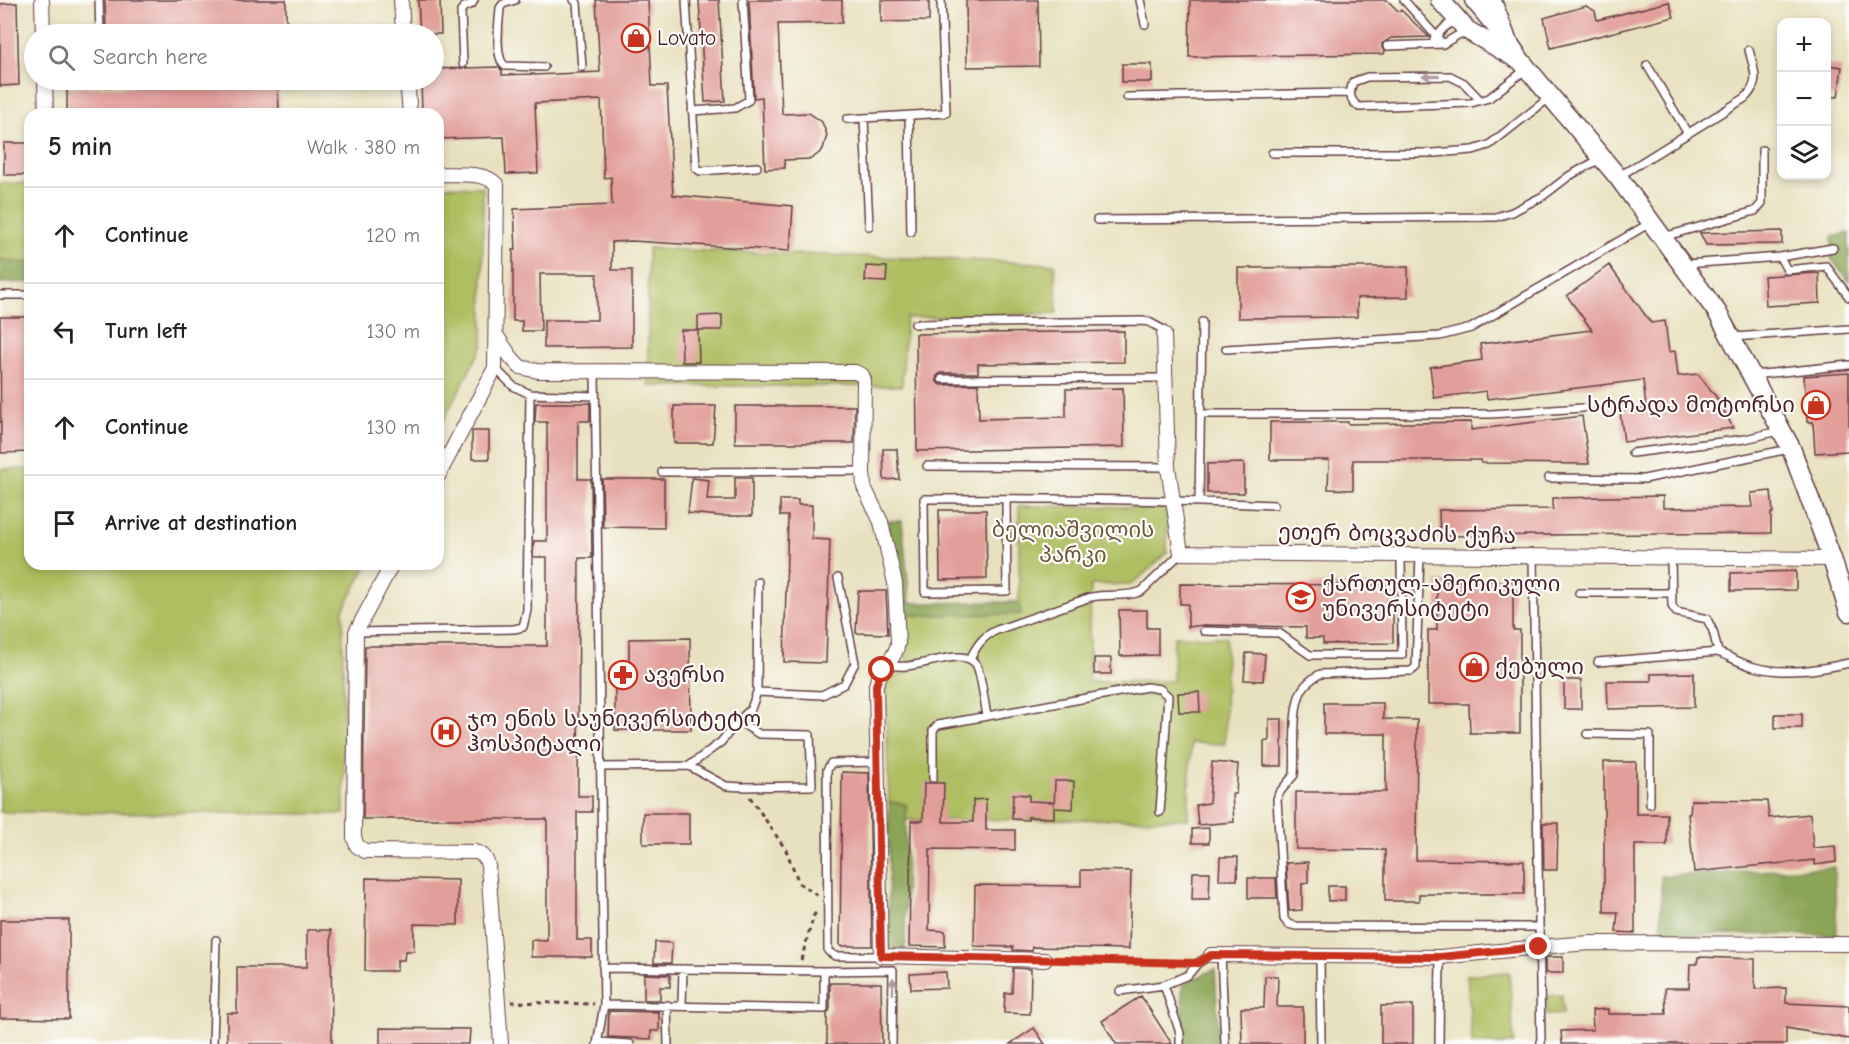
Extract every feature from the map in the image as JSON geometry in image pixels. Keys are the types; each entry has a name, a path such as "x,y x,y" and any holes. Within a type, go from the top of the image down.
{"main road":[{"path":"1440,0 1462,24 1524,65"},
{"path":"1474,0 1504,36 1524,65 1618,177 1717,312 1791,448 1833,559 1849,612"},
{"path":"1490,0 1504,36"}],"street":[{"path":"42,0 43,24"},
{"path":"400,0 402,24"},
{"path":"45,90 46,108"},
{"path":"408,90 409,108"},
{"path":"444,174 480,176 491,179 497,185 495,368 444,465"},
{"path":"1164,334 1168,467 1181,553"},
{"path":"496,335 520,366 538,371 855,372 862,375 864,380 864,487 881,522 895,582 898,643 897,651 882,670 876,685 881,956 1045,960"},
{"name":"ეთერ ბოცვაძის ქუჩა","path":"1181,553 1833,559"},
{"path":"389,570 357,632 354,837 357,846 365,851 475,852 482,854 488,866 501,1044"},
{"path":"1216,955 1440,957 1590,944 1849,944"}],"lane":[{"path":"99,0 100,24"},
{"path":"463,64 461,11 474,0"},
{"path":"515,0 502,4 500,8 499,55 501,63 505,66 544,67"},
{"path":"574,0 577,3 582,67"},
{"path":"686,0 696,168 700,171 756,167"},
{"path":"692,111 735,108 748,100 743,0"},
{"path":"847,119 946,113 941,0"},
{"path":"1140,0 1145,24"},
{"path":"1404,0 1443,44"},
{"path":"1432,44 1436,35 1462,24"},
{"path":"1387,46 1443,44 1462,24"},
{"path":"1618,177 1745,98 1752,91 1756,79 1749,50"},
{"path":"1480,100 1464,82 1450,76 1367,77 1353,82 1350,93 1350,97 1359,107 1471,103 1489,98 1524,65"},
{"path":"1647,65 1688,134"},
{"path":"1127,97 1350,93"},
{"path":"1272,153 1434,153 1473,150 1489,145 1551,97"},
{"path":"909,115 911,232"},
{"path":"864,118 868,226"},
{"path":"1663,237 1755,211 1762,203 1762,150"},
{"path":"1097,220 1496,217 1512,212 1543,196 1569,176 1602,158"},
{"path":"1226,349 1440,336 1471,328 1652,221"},
{"path":"1684,265 1780,257 1833,248"},
{"path":"1780,257 1786,270 1826,267 1849,297"},
{"path":"0,295 24,295"},
{"path":"915,324 1142,321 1162,329 1164,334"},
{"path":"1199,501 1203,322"},
{"path":"1731,337 1849,329"},
{"path":"1753,375 1849,365"},
{"path":"495,368 513,386 530,394 595,396"},
{"path":"595,372 604,1005 598,1043 630,1044"},
{"path":"942,379 1164,378"},
{"path":"357,632 523,627 527,610 530,394"},
{"path":"1201,414 1491,414 1583,408"},
{"path":"1632,453 1745,439 1782,430"},
{"path":"1549,478 1644,479 1791,448"},
{"path":"927,466 1168,467"},
{"path":"662,472 863,471"},
{"path":"1006,499 1007,591 925,592 924,500 1006,499 1174,500 1275,505"},
{"path":"970,659 979,642 989,633 1091,597 1104,594 1135,594 1142,591 1181,553"},
{"path":"1203,631 1279,633 1310,655 1402,655 1401,555"},
{"path":"1420,555 1417,663 1414,669 1411,671 1320,674 1310,680 1302,690 1296,706 1294,775 1279,793 1277,799 1284,919 1288,924 1296,926 1539,927"},
{"path":"1533,556 1541,1044"},
{"path":"1671,558 1672,606 1676,612 1707,619 1713,631 1718,652"},
{"path":"756,692 822,695 844,684 855,663 838,578"},
{"path":"689,766 721,742 751,709 756,692 758,582"},
{"path":"1578,593 1671,593"},
{"path":"1598,662 1718,652 1753,667 1774,670 1809,671 1849,663"},
{"path":"888,663 899,668 954,658 970,659 976,665 987,716"},
{"path":"933,778 933,730 938,725 1147,687 1160,689 1168,696 1160,812"},
{"path":"602,767 689,766 726,786 812,786 810,735 759,734 738,721"},
{"path":"1587,734 1650,735 1650,804"},
{"path":"878,762 831,763 827,770 828,951 835,956 881,956"},
{"path":"213,1044 216,940"},
{"path":"1120,991 1164,985 1188,975 1198,963 1216,955 1225,1044"},
{"path":"1320,957 1321,1044"},
{"path":"1439,1044 1440,957"},
{"path":"603,968 893,970 892,1044"},
{"path":"682,1005 683,969"},
{"path":"604,1005 824,1009 824,971"},
{"path":"1164,985 1180,1033 1180,1044"},
{"path":"667,1005 668,1044"}],"path":[{"path":"743,787 786,850 799,884 828,904 814,915 798,971"},
{"path":"1045,960 1198,963"},
{"path":"497,1002 604,1005"}],"green space":[{"path":"0,183 24,183 24,263 2,260 0,257"},
{"path":"444,186 483,187 483,345 444,419"},
{"path":"1849,233 1849,281 1831,258 1832,237"},
{"path":"648,248 1055,264 1057,313 906,318 902,386 648,386"},
{"path":"0,257 2,260 24,263 24,282 0,283"},
{"path":"0,469 24,469 24,570 365,570 343,610 344,814 0,812"},
{"name":"ბელიაშვილის პარკი","path":"1019,506 1167,507 1167,553 1133,584 1091,585 1089,682 1173,681 1174,636 1226,637 1225,744 1191,743 1188,819 906,820 906,804 889,802 885,678 893,678 908,672 906,656 902,649 903,615 1021,614"},
{"path":"887,521 902,521 910,603 1019,602 1021,614 903,615"},
{"path":"889,802 906,804 905,948 888,949"},
{"path":"1834,867 1837,935 1661,934 1661,876"},
{"path":"1215,969 1219,1044 1184,1044 1182,985"},
{"path":"1509,972 1514,1044 1472,1044 1467,975"},
{"path":"1562,995 1563,1014 1547,1015 1547,996"}],"building":[{"path":"105,0 286,0 286,24 106,24"},
{"path":"418,0 440,0 441,24 419,24"},
{"path":"596,0 648,0 652,86 667,86 673,195 793,206 790,251 632,241 612,242 612,270 632,270 632,347 544,348 544,320 597,320 597,274 540,274 541,331 522,331 522,321 513,321 513,250 516,250 514,209 612,205 611,177 604,178 601,100 535,103 538,173 506,174 504,137 444,139 444,108 422,108 421,90 444,90 444,69 499,67 502,75 600,72"},
{"path":"699,0 719,0 725,101 705,102"},
{"path":"749,0 842,0 842,23 778,24 782,114 809,113 822,122 827,135 823,149 818,154 811,159 784,160 785,168 765,169 762,97 754,98"},
{"path":"881,0 929,0 929,21 881,22"},
{"path":"966,0 1038,0 1039,66 967,67"},
{"path":"1190,0 1387,0 1429,37 1391,38 1382,44 1384,54 1189,57"},
{"path":"1669,2 1674,17 1551,48 1544,18 1586,6 1595,11 1597,20"},
{"path":"17,3 19,85 0,86 0,4"},
{"path":"1122,64 1152,64 1152,82 1122,82"},
{"path":"1831,66 1842,67 1838,97 1831,96"},
{"path":"67,90 278,90 279,108 67,108"},
{"path":"4,143 24,143 24,175 4,175"},
{"path":"1782,231 1782,244 1706,245 1700,233"},
{"path":"1609,265 1651,323 1665,321 1669,352 1675,351 1678,376 1698,374 1717,398 1733,428 1624,442 1620,411 1646,408 1643,380 1487,399 1486,391 1434,398 1430,367 1482,360 1480,344 1592,330 1567,296"},
{"path":"866,266 887,267 886,282 865,281"},
{"path":"1408,267 1408,297 1357,298 1357,317 1238,318 1238,268"},
{"path":"1819,273 1820,303 1766,306 1764,276"},
{"path":"722,315 722,330 698,330 698,316"},
{"path":"0,317 24,317 24,452 1,453"},
{"path":"681,330 698,330 699,362 682,362"},
{"path":"1124,331 1124,362 978,364 978,373 941,373 936,380 942,385 978,384 979,419 1066,417 1066,389 1123,388 1124,447 917,451 916,334"},
{"path":"1849,373 1849,451 1815,453 1813,422 1807,422 1804,376"},
{"path":"536,403 590,403 590,421 578,421 578,479 591,479 592,558 579,558 578,796 592,796 592,812 577,812 577,940 592,940 592,957 531,957 531,940 547,941 547,819 363,819 365,646 547,646 547,557 533,557 534,541 547,541 547,422 535,422"},
{"path":"674,406 716,406 713,443 674,443"},
{"path":"735,406 855,406 854,443 735,443"},
{"path":"1582,416 1589,464 1481,463 1480,460 1353,460 1353,490 1328,489 1329,460 1270,460 1270,422 1348,422 1348,424 1471,422 1471,430"},
{"path":"472,431 489,431 489,459 472,459"},
{"path":"883,449 897,449 899,479 884,480"},
{"path":"1244,463 1244,493 1207,493 1207,464"},
{"path":"692,478 709,480 707,500 735,500 735,478 752,478 752,516 688,513"},
{"path":"602,479 664,479 664,528 603,527"},
{"path":"1771,491 1773,513 1771,513 1771,533 1440,536 1439,510 1553,509 1553,498 1663,496 1663,508 1753,507 1751,493"},
{"path":"780,500 798,500 798,505 812,505 812,539 830,540 826,663 784,662 788,516 780,516"},
{"path":"939,510 986,510 987,579 940,580"},
{"path":"1796,571 1796,590 1731,591 1731,573"},
{"name":"ქებული","path":"1437,581 1513,581 1513,630 1520,630 1520,733 1470,733 1469,704 1428,704 1428,630 1437,630"},
{"path":"1180,584 1393,585 1393,643 1323,644 1323,638 1306,638 1306,627 1204,625 1188,627 1188,604 1180,604"},
{"path":"858,591 886,591 888,634 856,633"},
{"path":"1119,610 1147,610 1147,628 1158,628 1158,655 1120,656"},
{"path":"690,638 691,730 615,730 615,669 629,669 629,639"},
{"path":"1246,653 1265,654 1263,681 1244,680"},
{"path":"1094,658 1111,658 1111,674 1094,674"},
{"path":"1694,673 1694,707 1608,709 1607,681 1651,681 1651,674"},
{"path":"1564,680 1581,680 1581,709 1564,709"},
{"path":"1199,692 1200,712 1179,712 1178,693"},
{"path":"1324,703 1383,703 1383,719 1417,720 1416,860 1524,861 1524,894 1419,894 1419,901 1385,901 1385,850 1296,849 1296,792 1386,792 1386,734 1324,734"},
{"path":"1775,714 1802,714 1802,728 1775,728"},
{"path":"1269,719 1282,719 1282,766 1264,766 1264,741 1269,741"},
{"path":"1212,762 1238,764 1236,794 1232,794 1234,822 1198,825 1196,805 1209,803"},
{"path":"1604,762 1636,762 1636,814 1667,814 1667,845 1635,845 1635,933 1616,932 1618,912 1604,912"},
{"path":"842,772 869,773 872,946 840,946"},
{"path":"1055,781 1074,781 1073,809 1054,808"},
{"path":"924,783 944,783 943,822 973,822 973,800 986,799 986,830 1015,830 1015,850 930,849 929,930 945,931 945,947 909,946 911,821 923,821"},
{"path":"1013,794 1029,795 1029,801 1054,802 1054,818 1012,819"},
{"path":"1691,800 1767,801 1769,818 1810,814 1813,848 1835,846 1836,862 1815,865 1815,860 1694,872 1688,814 1690,814"},
{"path":"643,813 689,813 689,844 643,844"},
{"path":"1543,823 1558,823 1557,870 1544,870"},
{"path":"1209,828 1209,843 1192,843 1192,829"},
{"path":"1220,857 1238,857 1237,880 1219,880"},
{"path":"1308,862 1308,883 1302,884 1302,910 1289,911 1286,863"},
{"path":"1081,870 1131,871 1129,949 1032,947 1032,951 1013,950 1013,947 974,946 975,885 1081,886"},
{"path":"1193,872 1210,872 1209,899 1192,899"},
{"path":"366,878 458,880 458,925 414,924 414,951 405,951 404,960 397,960 397,971 365,971"},
{"path":"1248,878 1276,878 1277,898 1248,898"},
{"path":"1328,886 1345,886 1345,900 1328,901"},
{"path":"0,920 69,920 69,1019 0,1018"},
{"path":"307,930 331,930 332,1044 227,1044 227,1013 237,1013 237,967 307,967"},
{"path":"655,942 672,943 671,963 654,963"},
{"path":"1545,957 1563,957 1563,973 1545,973"},
{"path":"1698,957 1755,959 1755,989 1786,988 1786,1003 1849,1006 1849,1039 1786,1028 1786,1044 1562,1044 1561,1031 1593,1030 1592,1010 1608,1009 1608,1014 1666,1014 1665,988 1689,988 1690,964 1697,964"},
{"path":"1013,968 1031,969 1030,1014 1004,1013 1005,993 1012,993"},
{"path":"946,972 947,988 911,989 910,974"},
{"path":"644,974 670,975 670,987 660,987 660,1000 644,1000"},
{"path":"1265,976 1278,976 1277,1007 1303,1007 1303,1044 1242,1044 1241,1008 1264,1008"},
{"path":"830,983 881,983 882,1044 827,1044"},
{"path":"1141,996 1172,1044 1116,1044 1102,1021"},
{"path":"1413,1005 1413,1044 1381,1044 1381,1006"},
{"path":"609,1011 659,1012 659,1031 651,1031 651,1039 608,1037"},
{"path":"380,1028 470,1029 469,1044 380,1044"},
{"path":"1034,1028 1045,1044 1010,1044"}],"place":[{"name":"Lovato","path":"636,38"},
{"name":"სტრადა მოტორსი","path":"1816,405"},
{"name":"ქართულ-ამერიკული უნივერსიტეტი","path":"1301,597"},
{"name":"ქებული","path":"1474,667"},
{"name":"ავერსი","path":"623,675"},
{"name":"ჯო ენის საუნივერსიტეტო ჰოსპიტალი","path":"446,732"}],"route":[{"path":"882,670 876,685 881,956 1198,963 1211,955 1440,957 1539,947"}]}
